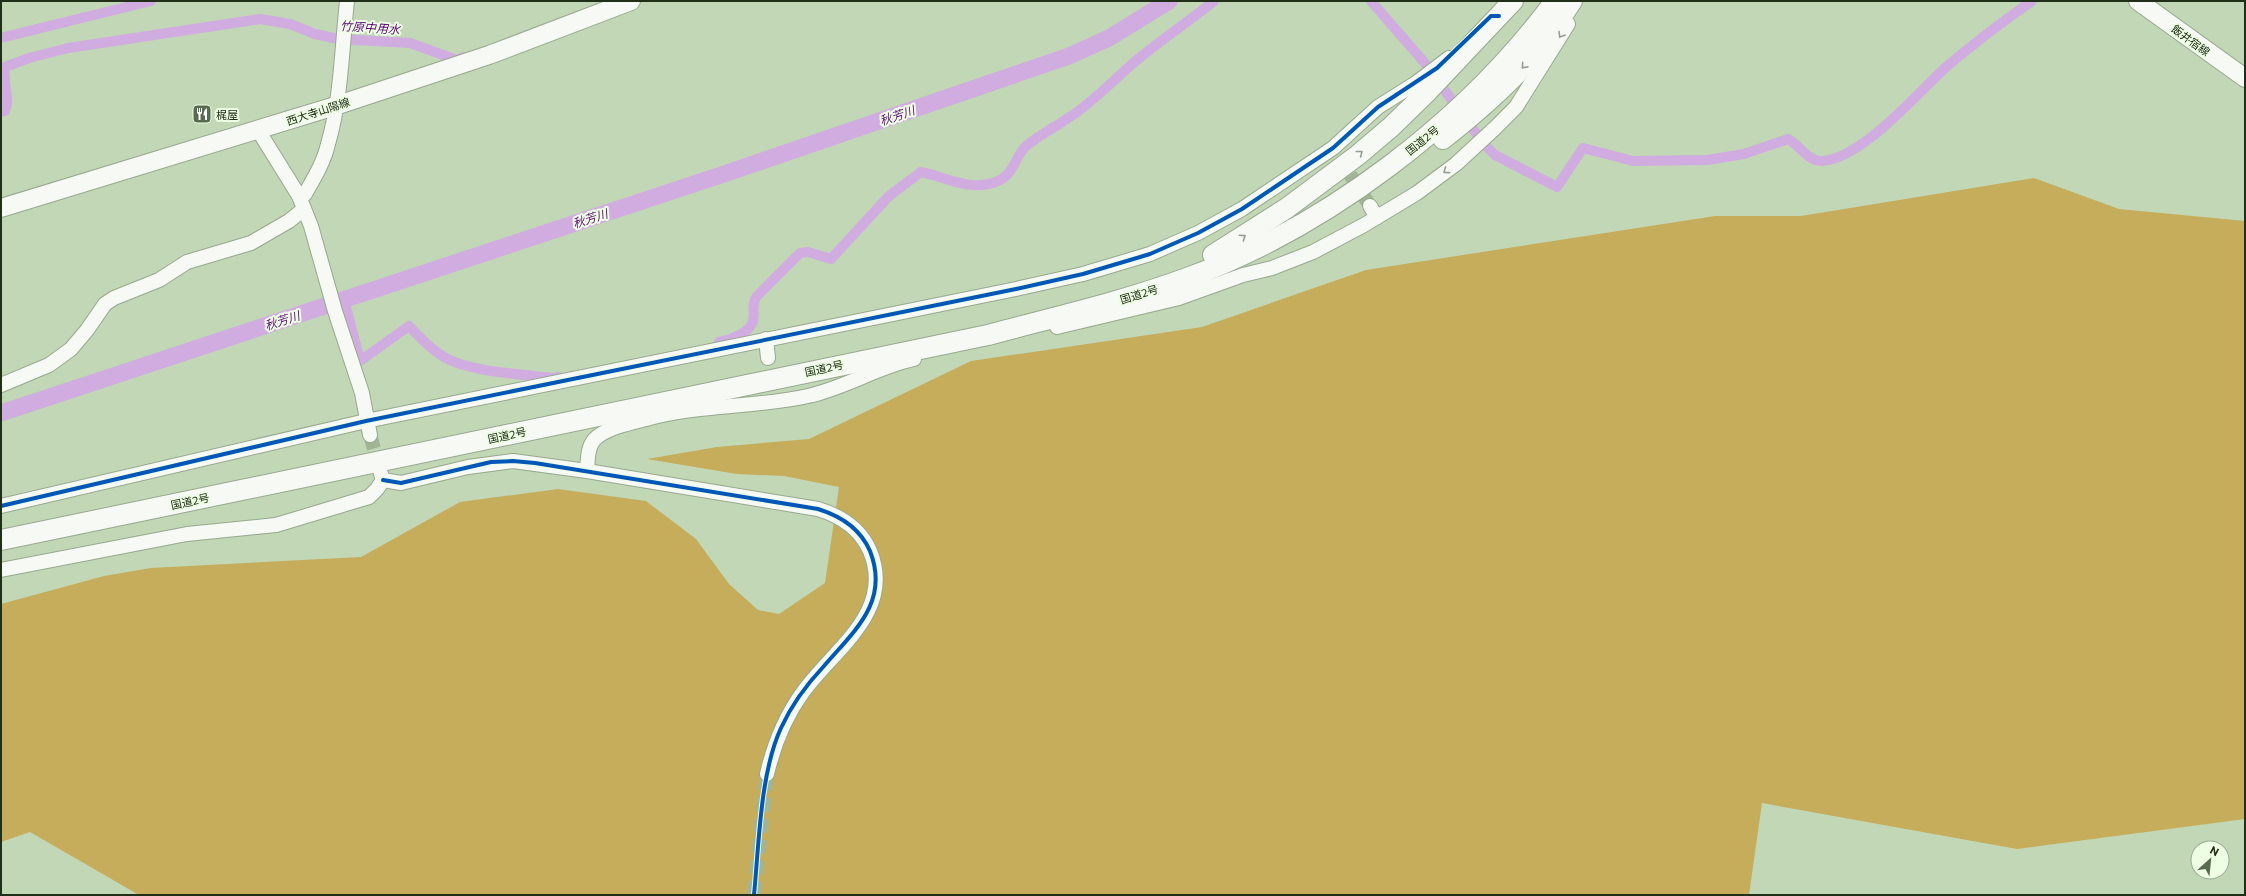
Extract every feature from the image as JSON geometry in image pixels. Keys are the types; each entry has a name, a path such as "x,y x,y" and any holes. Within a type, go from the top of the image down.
{"highway":[{"path":"1135,296 1171,276 1220,252 1287,208 1358,155 1392,127 1422,87 1499,16 1513,1"},
{"path":"1474,104 1555,1"},
{"path":"1474,104 1530,59 1572,1"},
{"name":"国道2号","path":"1,540 988,335 1135,296 1230,260 1314,218 1412,148 1453,122 1474,104"}],"main road":[{"name":"西大寺山陽線","path":"1,208 335,106 489,55 631,1"},
{"name":"飯井宿線","path":"2138,1 2245,78"}],"street":[{"path":"1,385 48,365 71,349 87,330 105,304 114,298 159,280 187,262 252,243 289,221 301,203 320,168 328,145 335,106 347,1"},
{"path":"587,471 589,448 597,437 619,426 666,413 777,402 842,387 904,362 1180,298 1243,275 1292,262 1319,249 1374,211 1417,193 1456,164 1516,107 1575,13 1580,1"},
{"path":"1,506 366,421 529,389 1083,274 1150,254 1198,233 1242,209 1336,153 1378,107 1422,87"},
{"path":"258,130 301,203 362,393 366,421 370,435"},
{"path":"766,339 768,358"},
{"path":"773,388 777,402"},
{"path":"1,570 187,534 276,525 369,497 377,490 381,474 401,483 468,467 513,461 587,471 818,509 847,522 867,544 876,573 876,586 872,603 866,617 822,668 791,711 774,745 766,774"}],"shaded area":[{"path":"2034,178 2119,209 2245,221 2245,819 2017,849 1762,803 1749,895 139,895 30,832 1,842 1,604 104,576 151,568 361,557 460,502 558,489 646,501 696,539 729,584 758,610 779,614 825,583 839,487 784,476 737,474 647,459 717,447 809,439 971,361 1202,327 1366,270 1715,216 1801,216"}],"waterway":[{"path":"1,38 151,1"},
{"name":"秋芳川","path":"1,413 727,173 1069,56 1109,38 1169,1"},
{"path":"719,342 734,338 748,329 753,321 754,305 757,296 800,253 808,252 831,259 889,196 921,172 971,185 989,184 998,181 1009,173 1026,146 1084,107 1140,58 1214,1"},
{"path":"1371,1 1424,62 1478,136"},
{"path":"1485,145 1495,155 1557,187 1583,148 1633,161 1707,160 1744,154 1788,139 1813,159 1823,161 1838,157 1855,149 1871,137 1966,50 2032,1"},
{"name":"竹原中用水","path":"1,112 5,111 7,106 4,72 5,67 29,58 68,48 260,19 290,24 315,34 338,39 410,43 457,60 463,57"},
{"path":"344,299 360,361 409,326 425,343 444,357 455,362 496,372 552,378 559,377"}],"tunnel":[{"path":"1339,157 1370,206"},
{"path":"370,435 380,469"},
{"path":"754,895 767,774"}],"cycle path":[{"path":"1,506 366,421 1016,289 1083,274 1150,254 1198,233 1242,209 1333,148 1378,107 1437,68 1491,16 1499,16"},
{"path":"383,480 401,483 491,462 513,461 535,463 818,509 842,519 855,529 866,543 875,569 875,586 872,601 857,628 812,680 800,696 781,728 774,746 765,787 759,832 754,895"}],"place":[{"name":"梶屋","path":"202,114"}]}
